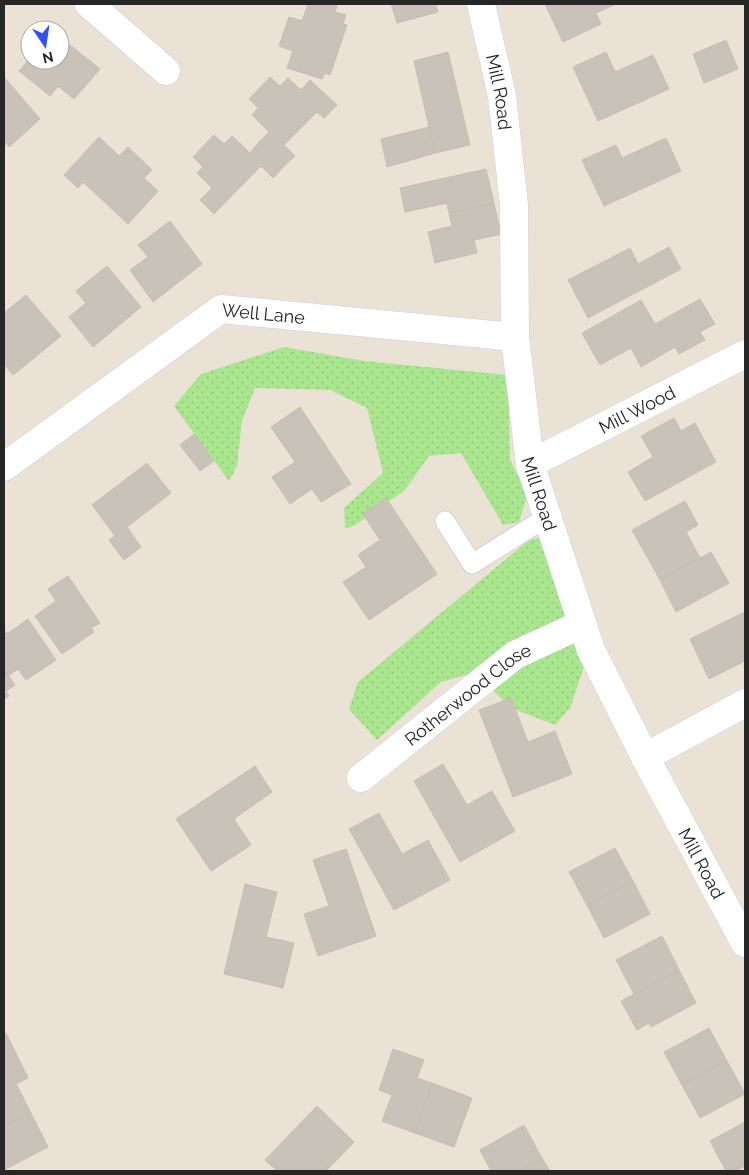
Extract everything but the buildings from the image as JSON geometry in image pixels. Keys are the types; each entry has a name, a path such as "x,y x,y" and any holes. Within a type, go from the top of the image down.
{"street":[{"path":"89,4 166,71"},
{"name":"Mill Road","path":"481,4 502,96 514,205 515,337 530,464 590,650 745,943"},
{"name":"Well Lane","path":"4,467 221,309 515,337"},
{"name":"Mill Wood","path":"530,464 745,354"},
{"name":"Rotherwood Close","path":"361,778 515,655 582,624"},
{"path":"645,756 745,704"}],"lane":[{"path":"445,521 472,564 547,517"}],"green space":[{"path":"284,347 364,361 508,375 510,459 527,496 519,522 503,525 461,453 429,456 405,490 354,526 345,528 344,508 383,473 367,408 330,390 255,388 242,421 237,466 229,481 174,406 201,374"},
{"path":"544,537 588,655 570,708 555,725 509,707 476,672 441,682 377,740 349,709 358,682 529,540"}]}
